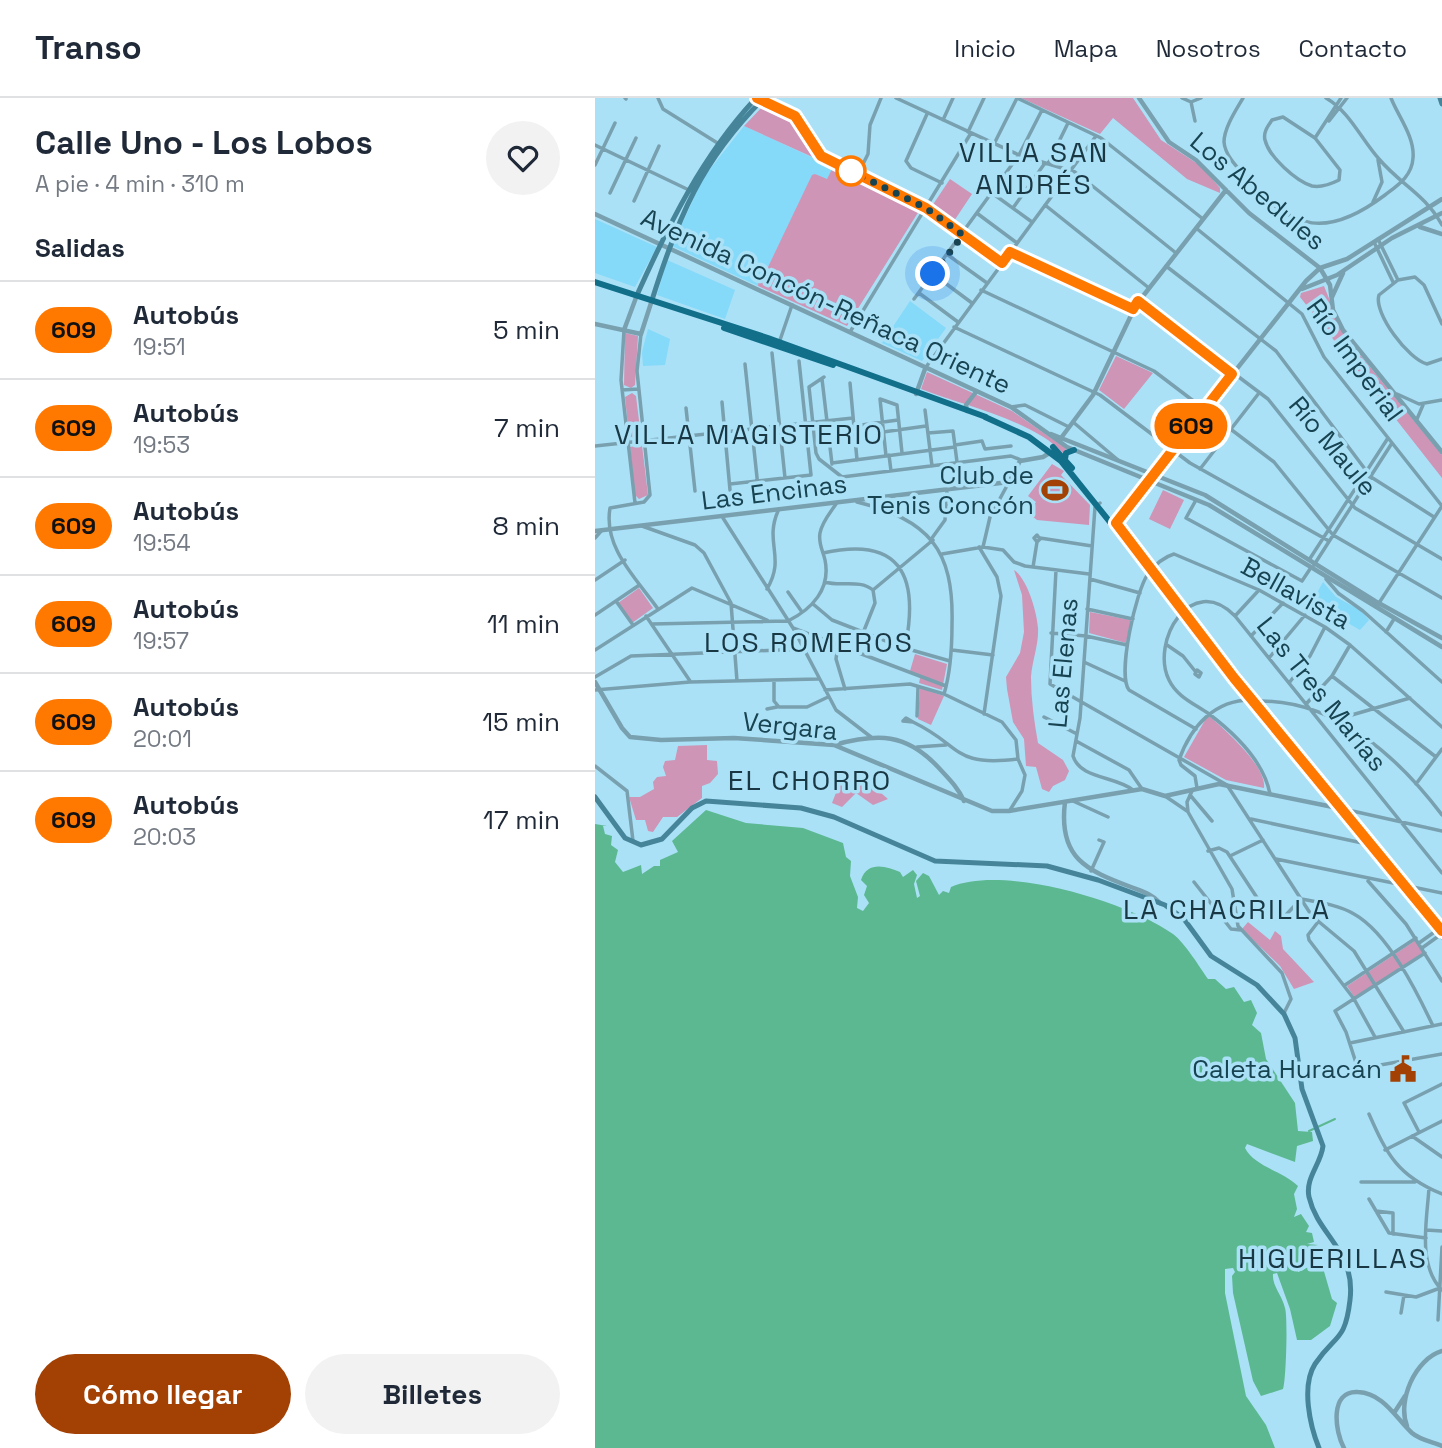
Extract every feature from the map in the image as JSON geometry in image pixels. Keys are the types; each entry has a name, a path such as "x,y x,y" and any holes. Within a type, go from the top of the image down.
{"main road":[{"path":"637,295 664,247 690,191 719,144 760,98"},
{"path":"1440,98 1442,104"},
{"path":"652,300 664,247"},
{"path":"654,261 662,264"},
{"path":"595,282 713,322 777,348 842,367 957,408 967,408 1056,445 1099,504"},
{"path":"1056,445 1181,608 1441,932"},
{"path":"1065,459 1066,453 1074,450"},
{"path":"595,797 623,835 633,844 649,845 662,839 692,808 706,801 801,808 834,817 935,861 1047,866 1098,880 1161,903 1181,916 1212,956 1257,985 1284,1014 1295,1038 1302,1088 1320,1136 1322,1151 1309,1183 1309,1197 1343,1256 1351,1288 1342,1335 1316,1363 1310,1377 1311,1418 1319,1448"}],"street":[{"path":"658,98 663,109 719,144"},
{"path":"760,98 795,116 821,156 926,208 1002,263"},
{"path":"858,174 868,154 869,129 881,98"},
{"path":"896,98 1019,155 1072,170 1176,253"},
{"path":"943,120 953,98"},
{"path":"849,333 942,183 984,98"},
{"path":"994,144 1017,98 1096,136 1203,219"},
{"name":"Los Abedules","path":"1139,98 1165,139 1204,166 1249,214 1320,268 1328,280 1333,310 1343,330 1442,452"},
{"path":"1182,98 1191,102 1201,98"},
{"path":"1243,98 1227,131 1225,149 1248,180 1277,207 1297,220 1318,225 1340,221 1371,205 1402,181 1412,166 1413,150 1391,98"},
{"path":"1326,98 1338,106 1377,158 1440,215 1442,225"},
{"path":"1338,106 1341,98"},
{"path":"1315,138 1347,98"},
{"path":"1191,102 1195,121"},
{"path":"914,299 1019,155 1042,110"},
{"path":"927,113 906,161 911,168 942,183"},
{"path":"1281,116 1315,138 1341,172 1337,181 1324,186 1312,185 1286,167 1266,143 1265,134 1272,120 1281,116"},
{"path":"595,165 615,122"},
{"path":"1013,208 1047,163 1068,123"},
{"path":"916,392 925,369 958,321 1096,136"},
{"path":"610,193 636,138"},
{"path":"595,145 690,191"},
{"path":"634,201 660,146"},
{"path":"1371,205 1382,181 1377,158"},
{"path":"831,465 823,378 809,387 817,456 845,477 1011,456 1021,460 1043,457 1056,445 1094,393 1138,301 1226,190"},
{"path":"992,193 1032,222"},
{"path":"1299,291 1328,280 1344,270 1442,199"},
{"path":"1045,205 1149,288"},
{"name":"Avenida Concón-Reñaca Oriente","path":"595,214 1011,407 1056,445"},
{"path":"978,214 1017,243"},
{"path":"1115,524 1232,374 1320,268 1340,263 1440,215"},
{"path":"1416,227 1442,234"},
{"name":"Río Imperial","path":"1196,228 1304,316 1324,357 1442,506"},
{"path":"1377,244 1395,281"},
{"path":"1010,252 1133,309"},
{"path":"948,255 987,283"},
{"path":"1166,266 1276,351 1371,477 1434,517"},
{"path":"1332,298 1344,270"},
{"path":"933,274 972,303"},
{"path":"1442,324 1422,283 1409,276 1395,281 1378,298 1378,309 1418,361 1431,364 1442,359"},
{"path":"981,290 1154,371 1274,462 1333,535 1442,598"},
{"path":"919,293 958,321"},
{"path":"635,503 620,361 624,330 637,295"},
{"path":"652,300 641,334 638,388 650,495 644,502 610,508 609,529 625,560 627,570 658,608"},
{"name":"Río Maule","path":"1138,301 1277,408 1353,505 1442,559"},
{"path":"785,478 777,348 792,305"},
{"path":"595,324 641,334"},
{"path":"954,327 1094,393 1200,469 1329,541"},
{"path":"730,484 811,475 799,362"},
{"path":"745,364 758,487"},
{"path":"850,383 857,460"},
{"path":"622,390 638,388"},
{"path":"967,408 976,392"},
{"path":"1200,469 1259,393"},
{"path":"1397,394 1425,404"},
{"path":"891,471 880,399 897,405 902,454"},
{"path":"1417,419 1418,411 1425,404 1442,400"},
{"path":"722,402 730,491"},
{"path":"1011,407 1025,405 1071,424 1122,463"},
{"path":"685,408 695,491"},
{"path":"925,410 932,466"},
{"path":"595,446 853,418"},
{"path":"854,426 898,420"},
{"path":"883,432 927,426"},
{"path":"928,433 952,430 957,462"},
{"path":"1309,568 1309,560 1388,438"},
{"path":"831,465 982,441 986,459"},
{"path":"1197,499 1187,517 1302,581 1392,443"},
{"path":"1056,445 1205,495 1309,560 1394,619 1442,647"},
{"path":"1056,445 1122,463 1197,499 1326,579 1442,638"},
{"path":"985,449 1011,446"},
{"path":"984,715 1001,592 981,547 990,517 1021,460"},
{"name":"Las Encinas","path":"595,530 723,518 1009,482"},
{"path":"873,590 932,539 944,523 947,489"},
{"path":"877,498 878,507"},
{"path":"857,502 878,507 912,522 932,539 942,554 953,599 952,650 944,694"},
{"path":"652,624 787,621 802,612 813,604 825,582 823,553 819,542 821,529 836,504"},
{"name":"Las Elenas","path":"1099,504 1092,546 1081,704 1073,756 1079,767 1133,790"},
{"path":"1377,606 1442,506"},
{"path":"767,589 777,568 772,533 778,511"},
{"path":"723,518 793,628 818,679 841,717 871,737"},
{"path":"641,525 700,549 731,603 737,681"},
{"path":"595,538 602,530"},
{"path":"1033,567 1039,540 1092,546"},
{"path":"942,554 981,547 1003,550 1014,562 1090,577 1140,593"},
{"path":"823,553 851,548 875,550 887,555 900,567 911,594 906,643 908,649"},
{"name":"Bellavista","path":"1151,570 1168,556 1179,555 1259,590 1325,627 1350,645 1442,727"},
{"path":"595,580 625,560"},
{"path":"1056,570 1048,681 1081,704 1227,785 1442,831"},
{"path":"1151,570 1140,593 1133,619 1127,645 1125,681 1129,690 1196,729"},
{"path":"1326,579 1338,593 1363,611 1442,682"},
{"path":"825,582 840,586 860,584 873,590"},
{"path":"595,615 638,586"},
{"path":"595,650 692,588 769,621"},
{"path":"863,633 874,604 873,590"},
{"path":"1234,616 1259,590"},
{"path":"788,592 802,612"},
{"path":"616,601 632,625"},
{"name":"Las Tres Marías","path":"1181,608 1196,602 1211,601 1234,616 1442,873"},
{"path":"1251,636 1283,603"},
{"path":"813,604 832,620 863,633 899,646 906,643"},
{"path":"1181,608 1167,645 1164,664 1170,682 1181,695 1208,713 1259,766 1269,794"},
{"path":"1087,609 1133,619"},
{"path":"1269,658 1305,615"},
{"path":"646,616 690,682"},
{"path":"1386,632 1394,619"},
{"path":"1289,683 1310,656 1325,627"},
{"path":"793,628 946,687"},
{"path":"1051,633 1086,636 1127,645"},
{"path":"838,644 836,662 845,689"},
{"path":"1167,645 1183,656 1195,671"},
{"path":"1305,704 1332,676 1350,645"},
{"path":"899,646 902,652 908,649 950,660"},
{"path":"595,679 629,657 802,649"},
{"path":"952,650 993,655"},
{"path":"1084,662 1125,681"},
{"path":"1332,676 1436,757"},
{"name":"Vergara","path":"595,679 597,689 622,728 632,737 734,738 834,745 992,811 1009,811 1142,789 1165,796"},
{"path":"597,689 690,682 818,679"},
{"path":"774,680 777,707"},
{"path":"825,690 900,684 918,686 944,694 1002,722 1011,730 1016,740 1018,759 1025,775 1024,783 1009,811"},
{"path":"917,716 918,686"},
{"path":"767,709 807,707 828,697"},
{"path":"1337,719 1409,698"},
{"path":"1188,813 1187,802 1195,788 1195,776 1181,765 1179,758 1196,729 1208,713 1229,703 1256,700 1310,710 1337,719 1383,752 1416,784 1442,815"},
{"path":"1044,717 1077,734"},
{"path":"913,722 959,755 979,761 1018,759"},
{"path":"834,745 871,737 893,738 917,747 947,745"},
{"path":"1076,741 1129,770 1142,789"},
{"path":"917,747 955,785 964,801"},
{"path":"1416,784 1442,749"},
{"path":"595,766 627,791 633,844"},
{"path":"1165,796 1195,788 1227,785"},
{"path":"1227,785 1318,922 1348,944 1368,970 1404,1032"},
{"path":"1190,795 1212,821"},
{"path":"1165,796 1178,802 1188,813 1232,889 1241,930 1287,981 1291,999 1284,1014"},
{"path":"1072,801 1108,817"},
{"path":"1065,802 1063,821 1079,862 1091,872 1152,896 1161,903"},
{"name":"Las Tres Marías","path":"1384,817 1391,809"},
{"path":"1249,819 1371,844"},
{"path":"1091,872 1104,842 1099,840"},
{"path":"1230,856 1263,840"},
{"path":"1208,851 1221,849 1230,856 1271,919 1282,919 1301,899"},
{"path":"1274,859 1442,893"},
{"path":"1367,879 1416,938 1442,981"},
{"path":"1194,882 1231,929 1241,930"},
{"path":"1301,899 1342,908 1357,915 1370,926 1402,968 1433,1026"},
{"path":"1318,922 1308,938 1354,999 1375,1037"},
{"path":"1421,945 1441,932"},
{"path":"1344,985 1416,938"},
{"path":"1426,953 1335,1011 1350,1043 1358,1069 1442,1054"},
{"path":"1350,1043 1442,1024"},
{"path":"1419,1132 1404,1103 1442,1084"},
{"path":"1369,1114 1385,1150 1402,1172 1442,1194"},
{"path":"1385,1150 1442,1121"},
{"path":"1412,1136 1442,1157"},
{"path":"1361,1182 1417,1182"},
{"path":"1429,1188 1426,1238 1430,1267 1441,1289"},
{"path":"1369,1199 1393,1235 1426,1238"},
{"path":"1376,1211 1394,1213 1393,1235"},
{"path":"1426,1230 1442,1231"},
{"path":"1439,1320 1442,1247"},
{"path":"1386,1292 1424,1297 1441,1289"},
{"path":"1401,1313 1404,1295"},
{"path":"1394,1413 1422,1364 1442,1351"},
{"path":"1344,1448 1338,1435 1337,1418 1341,1399 1357,1391 1381,1401 1418,1437 1442,1446"},
{"path":"1406,1395 1403,1413 1407,1427"},
{"path":"1381,1401 1400,1401"}],"shaded area":[{"path":"1021,98 1133,98 1161,140 1201,166 1220,188 1220,193 1187,179 1113,118 1100,134"},
{"path":"764,105 794,120 819,160 744,126"},
{"path":"744,126 833,167 827,180 815,174 768,267 759,277 758,286 672,246 703,178"},
{"path":"833,167 919,211 847,326 758,286 759,277 768,267 812,175 827,179"},
{"path":"950,179 972,194 952,224 930,209"},
{"path":"595,219 657,247 635,287 595,273"},
{"path":"667,260 735,290 725,319 657,295"},
{"path":"1324,286 1342,331 1442,455 1442,478 1300,297 1301,293"},
{"path":"910,301 946,328 922,361 882,343"},
{"path":"648,329 670,339 665,365 643,366 642,352"},
{"path":"625,333 638,336 635,385 631,388 624,385"},
{"path":"1116,356 1153,373 1124,409 1099,390"},
{"path":"927,372 1012,411 1067,449 1063,453 1034,431 997,415 921,389"},
{"path":"632,393 636,396 641,437 637,439 629,436 625,397"},
{"path":"642,445 648,495 639,499 635,495 630,447"},
{"name":"Club de Tenis Concón","path":"1052,464 1064,471 1061,475 1090,505 1089,525 1037,520 1028,513 1036,502 1028,496"},
{"path":"1163,490 1184,500 1170,529 1149,519"},
{"path":"1014,570 1027,588 1038,628 1031,677 1038,743 1063,760 1069,771 1065,780 1053,786 1049,792 1042,789 1036,767 1026,766 1024,739 1013,722 1007,689 1006,677 1020,653 1024,632 1022,595"},
{"path":"1323,582 1336,597 1360,610 1369,620 1360,630 1312,602"},
{"path":"639,588 653,608 632,623 618,603"},
{"path":"1090,612 1131,620 1126,643 1089,633"},
{"path":"915,654 947,664 942,690 919,683 920,678 910,671"},
{"path":"920,688 944,696 931,725 918,719"},
{"path":"1208,715 1234,738 1252,759 1259,769 1264,788 1226,780 1184,757"},
{"path":"707,745 707,760 717,761 718,774 710,783 702,786 702,798 677,817 663,817 653,832 648,831 645,820 636,820 629,797 640,797 654,789 653,782 657,777 666,776 663,767 665,761 675,760 678,746"},
{"path":"844,772 860,775 888,799 873,805 856,793 842,807 832,803"},
{"path":"706,810 746,823 803,828 843,843 846,857 851,861 850,876 858,897 857,908 863,911 869,903 864,895 867,886 861,880 868,870 877,867 900,872 903,877 913,870 917,875 914,884 917,898 920,896 916,881 923,873 929,876 939,895 943,891 949,893 951,887 974,881 1001,880 1032,883 1097,899 1127,910 1173,934 1208,979 1215,979 1226,989 1234,987 1244,1002 1251,1000 1257,1013 1252,1025 1261,1033 1266,1059 1295,1103 1298,1131 1312,1132 1313,1141 1297,1146 1295,1162 1247,1144 1245,1148 1255,1160 1298,1186 1294,1194 1297,1209 1294,1217 1301,1214 1309,1226 1306,1232 1312,1233 1314,1242 1307,1244 1318,1245 1299,1252 1298,1272 1321,1261 1332,1299 1337,1303 1330,1326 1311,1340 1297,1340 1290,1309 1277,1273 1273,1274 1286,1314 1285,1375 1283,1389 1261,1396 1253,1381 1233,1293 1232,1276 1235,1272 1233,1268 1225,1269 1225,1293 1246,1396 1266,1425 1275,1448 595,1448 595,824 607,826 603,826 605,834 612,836 611,845 618,850 615,862 623,872 641,865 642,874 654,866 660,866 660,860 678,852 672,841"},
{"path":"1248,922 1270,940 1275,931 1281,936 1283,949 1314,982 1294,989 1280,966 1242,929"},
{"path":"1416,940 1424,952 1355,998 1347,986"}],"waterway":[{"path":"1309,1131 1335,1119"}],"bus line":[{"name":"609","path":"757,98 795,116 821,156 926,208 1002,263 1010,252 1133,309 1138,301 1232,374 1116,523 1234,678 1351,824 1371,844 1442,931"}],"place":[{"name":"Club de Tenis Concón","path":"1055,490"},
{"name":"Caleta Huracán","path":"1403,1069"}],"district":[{"name":"VILLA SAN ANDRÉS","path":"1034,168"},
{"name":"VILLA MAGISTERIO","path":"749,434"},
{"name":"LOS ROMEROS","path":"809,642"},
{"name":"EL CHORRO","path":"810,780"},
{"name":"LA CHACRILLA","path":"1227,909"},
{"name":"HIGUERILLAS","path":"1333,1258"}],"route":[{"path":"851,171 926,208 963,235 933,274"}]}
